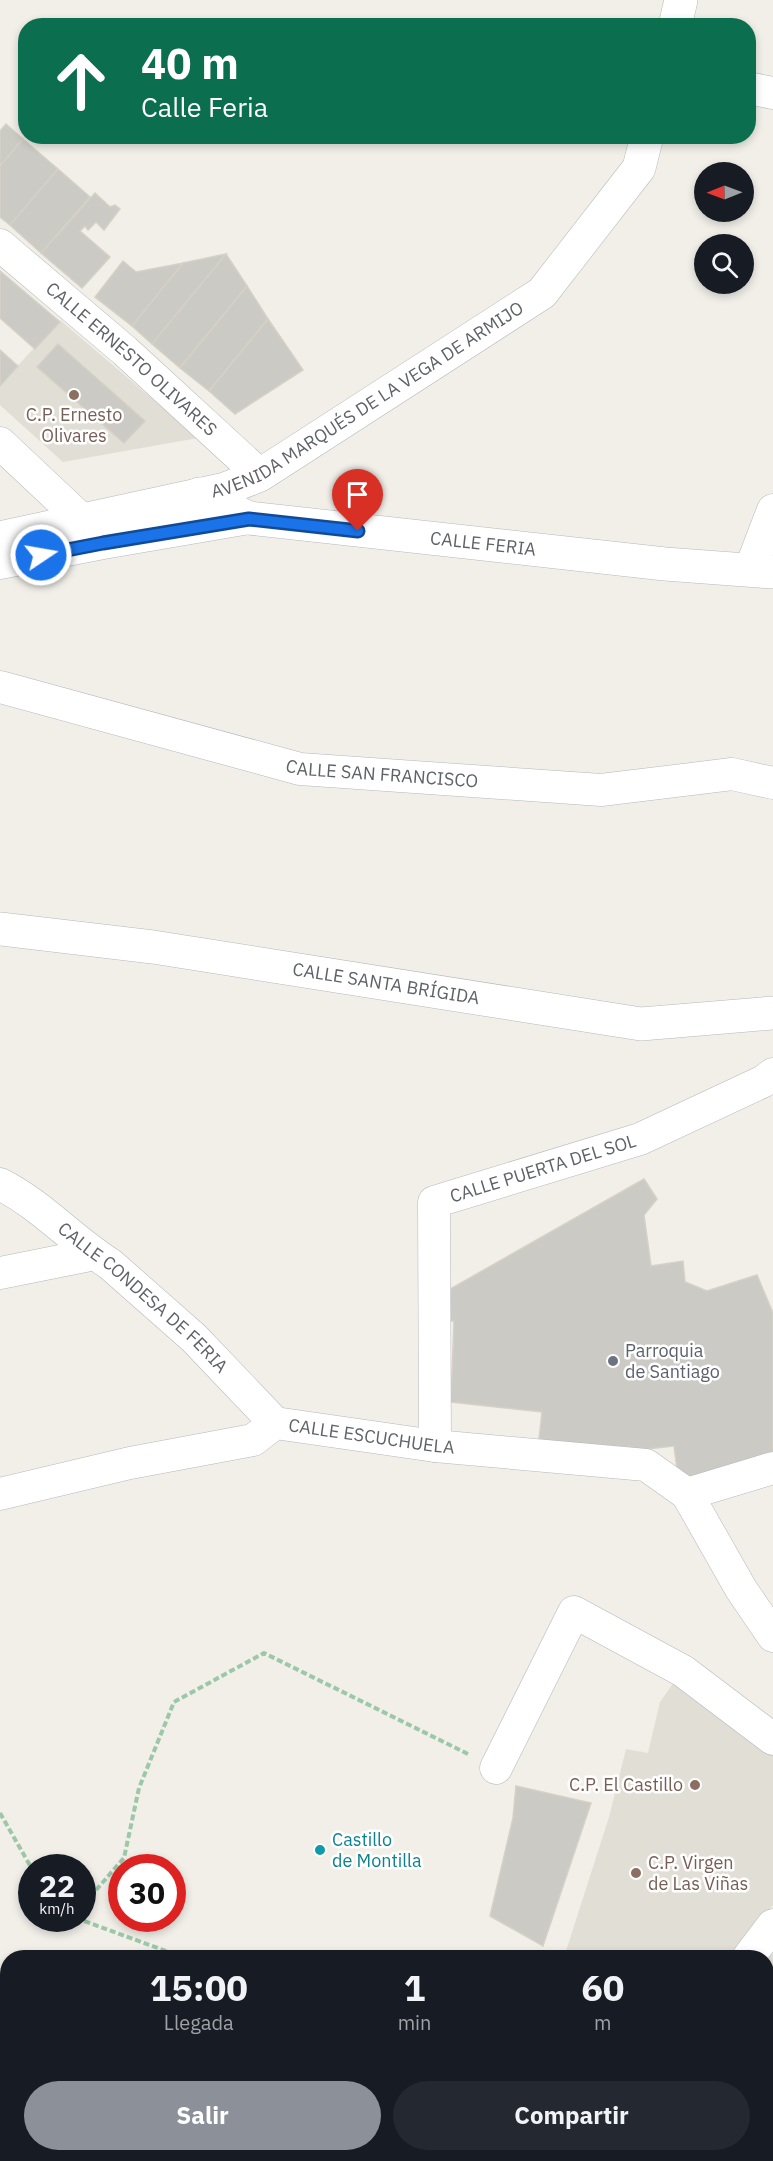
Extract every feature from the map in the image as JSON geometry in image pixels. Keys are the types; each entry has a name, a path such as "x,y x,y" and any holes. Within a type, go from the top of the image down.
{"street":[{"path":"677,18 681,0"},
{"path":"756,90 773,93"},
{"name":"AVENIDA MARQUÉS DE LA VEGA DE ARMIJO","path":"0,538 225,489 260,475 542,293 639,168 645,144"},
{"name":"CALLE ERNESTO OLIVARES","path":"0,245 125,351 260,475"},
{"path":"0,443 83,520"},
{"name":"CALLE FERIA","path":"199,494 249,519 654,562 761,571"},
{"path":"761,571 773,510"},
{"path":"0,563 249,519"},
{"name":"CALLE SAN FRANCISCO","path":"0,687 300,769 456,778 601,790 732,774 773,783"},
{"name":"CALLE SANTA BRÍGIDA","path":"0,929 153,947 641,1024 773,1013"},
{"name":"CALLE PUERTA DEL SOL","path":"435,1446 434,1202 640,1139 770,1081"},
{"name":"CALLE CONDESA DE FERIA","path":"0,1184 16,1192 110,1264 194,1338 275,1423"},
{"path":"0,1273 95,1254"},
{"name":"CALLE ESCUCHUELA","path":"0,1494 129,1463 253,1440 275,1423 435,1446 646,1465 687,1494"},
{"path":"773,1468 687,1494 741,1589 773,1636"},
{"path":"496,1768 574,1612 683,1671 773,1739"},
{"path":"754,1950 773,1925"}],"path":[{"path":"96,1890 124,1858 139,1788 174,1702 264,1653 496,1768"},
{"path":"0,1813 23,1854"},
{"path":"96,1925 162,1950"}],"shaded area":[{"name":"C.P. Ernesto Olivares","path":"60,320 198,438 63,462 0,405 0,385"},
{"name":"C.P. El Castillo","path":"679,1675 773,1746 773,1905 738,1950 566,1950 609,1817 626,1749 648,1753 660,1702"}],"building":[{"path":"6,124 18,135 19,144 0,166 0,131"},
{"path":"19,144 29,144 58,169 10,225 0,217 0,166"},
{"path":"58,169 90,197 41,253 10,225"},
{"path":"95,193 110,207 115,205 120,209 104,230 96,222 88,230 85,226 80,231 110,257 82,288 41,253"},
{"path":"226,254 152,344 132,326 183,263"},
{"path":"226,254 247,286 180,368 152,344"},
{"path":"123,261 136,272 183,263 132,326 95,297"},
{"path":"0,271 60,322 35,349 0,318"},
{"path":"247,286 268,319 209,391 180,368"},
{"path":"268,319 303,370 235,414 209,391"},
{"path":"58,344 145,421 124,443 37,367"},
{"path":"0,350 18,366 0,386"},
{"name":"Parroquia de Santiago","path":"644,1179 657,1199 644,1215 651,1266 683,1261 685,1282 707,1291 757,1275 773,1313 773,1459 713,1474 678,1477 674,1446 630,1451 629,1446 584,1454 538,1448 542,1412 451,1402 454,1321 445,1321 445,1292"},
{"path":"516,1786 591,1803 543,1946 490,1916 513,1818"}],"place":[{"name":"C.P. Ernesto Olivares","path":"74,395"},
{"name":"Parroquia de Santiago","path":"613,1361"},
{"name":"C.P. El Castillo","path":"695,1785"},
{"name":"Castillo de Montilla","path":"320,1850"},
{"name":"C.P. Virgen de Las Viñas","path":"636,1873"}],"route":[{"path":"41,555 249,519 358,531"}]}
